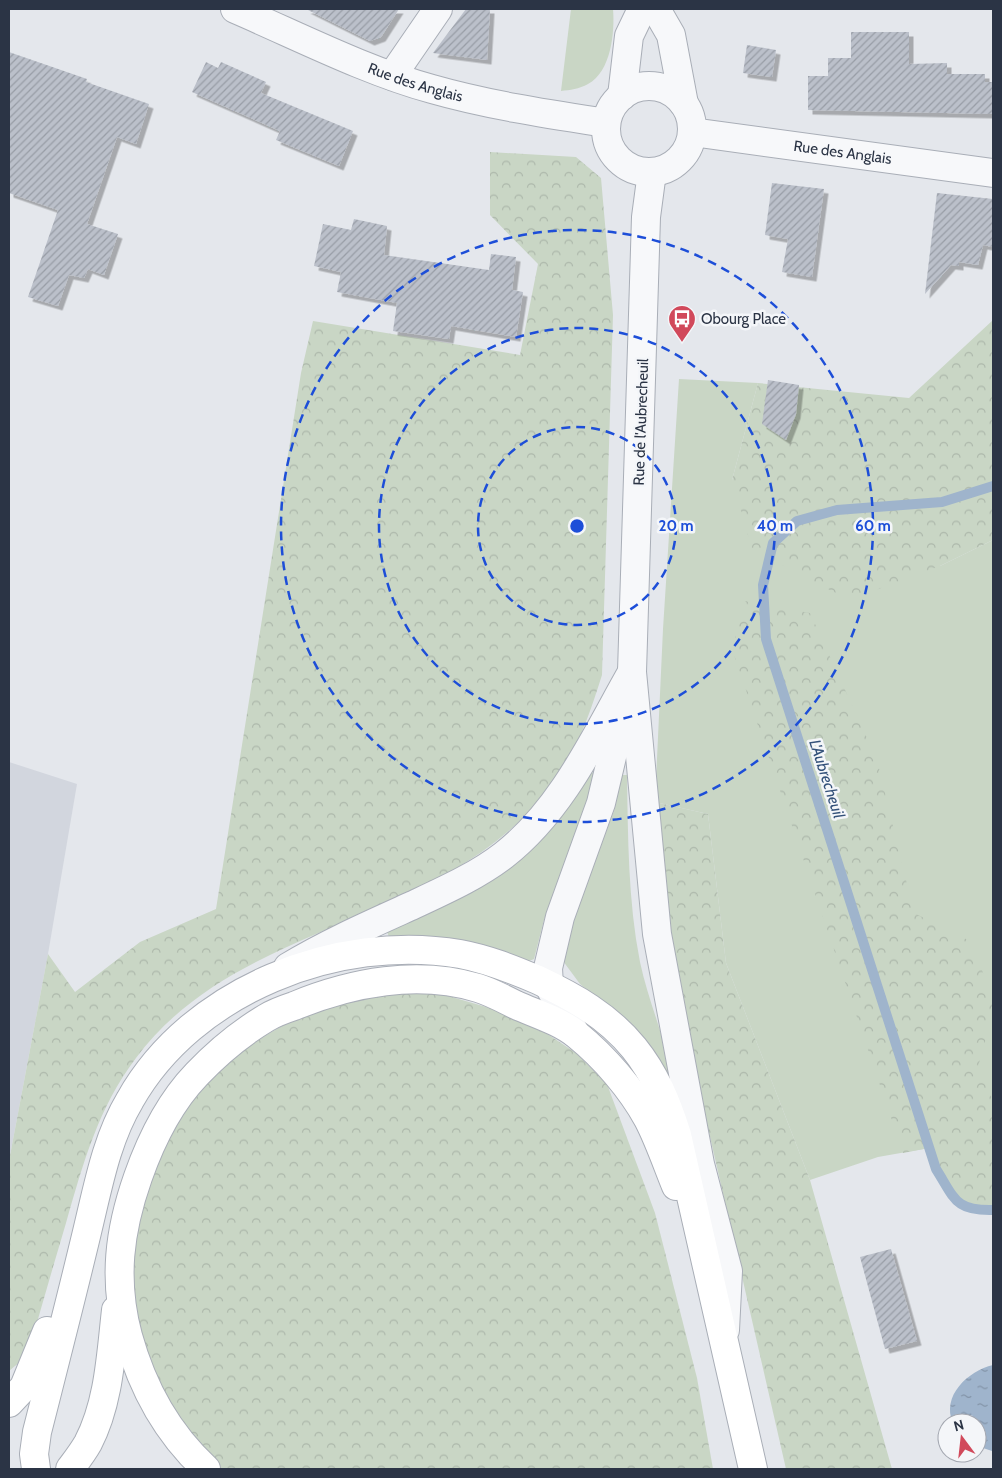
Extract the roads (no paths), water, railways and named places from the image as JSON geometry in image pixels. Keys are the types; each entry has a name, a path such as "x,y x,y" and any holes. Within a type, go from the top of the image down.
{"main road":[{"path":"9,1403 24,1387 39,1354 109,1144 130,1099 157,1062 197,1022 245,989 321,961 366,951 407,950 459,954 505,966 578,999 606,1020 633,1047 650,1070 665,1099 678,1135 753,1469"},
{"path":"70,1469 88,1444 100,1413 109,1367 122,1234 131,1196 146,1156 171,1106 196,1074 230,1043 267,1017 315,997 360,985 395,980 430,979 478,988 575,1033 618,1077 647,1118 705,1257"},
{"path":"36,1469 34,1454 37,1432 109,1144"},
{"path":"118,1288 124,1319 143,1379 159,1412 175,1436 206,1469"}],"street":[{"name":"Rue des Anglais","path":"235,9 392,76 432,90 533,111 606,123"},
{"path":"392,76 438,9"},
{"path":"622,96 629,36 642,9"},
{"path":"656,9 671,34 684,104"},
{"path":"648,86 662,88 674,94 684,104 689,113 692,132 690,144 675,164 652,172 637,171 623,164 613,152 607,138 606,123 615,104 622,96 634,89 648,86"},
{"name":"Rue des Anglais","path":"692,132 993,173"},
{"name":"Rue de l'Aubrecheuil","path":"632,672 646,217 652,172"},
{"path":"265,981 323,946 462,881 505,855 536,824 565,789 632,672"},
{"path":"575,1033 549,986 548,968 560,917 601,803 632,672"},
{"path":"632,672 657,934 700,1164 728,1271 725,1342"}],"water":[{"path":"993,1365 992,1451 987,1449 987,1413 950,1413 954,1394 959,1386 966,1379"}],"waterway":[{"name":"L'Aubrecheuil","path":"993,486 942,502 837,510 797,521 773,543 763,585 766,639 936,1169 957,1201 971,1208 993,1210"}],"place":[{"name":"Obourg Place","path":"682,343"}]}
